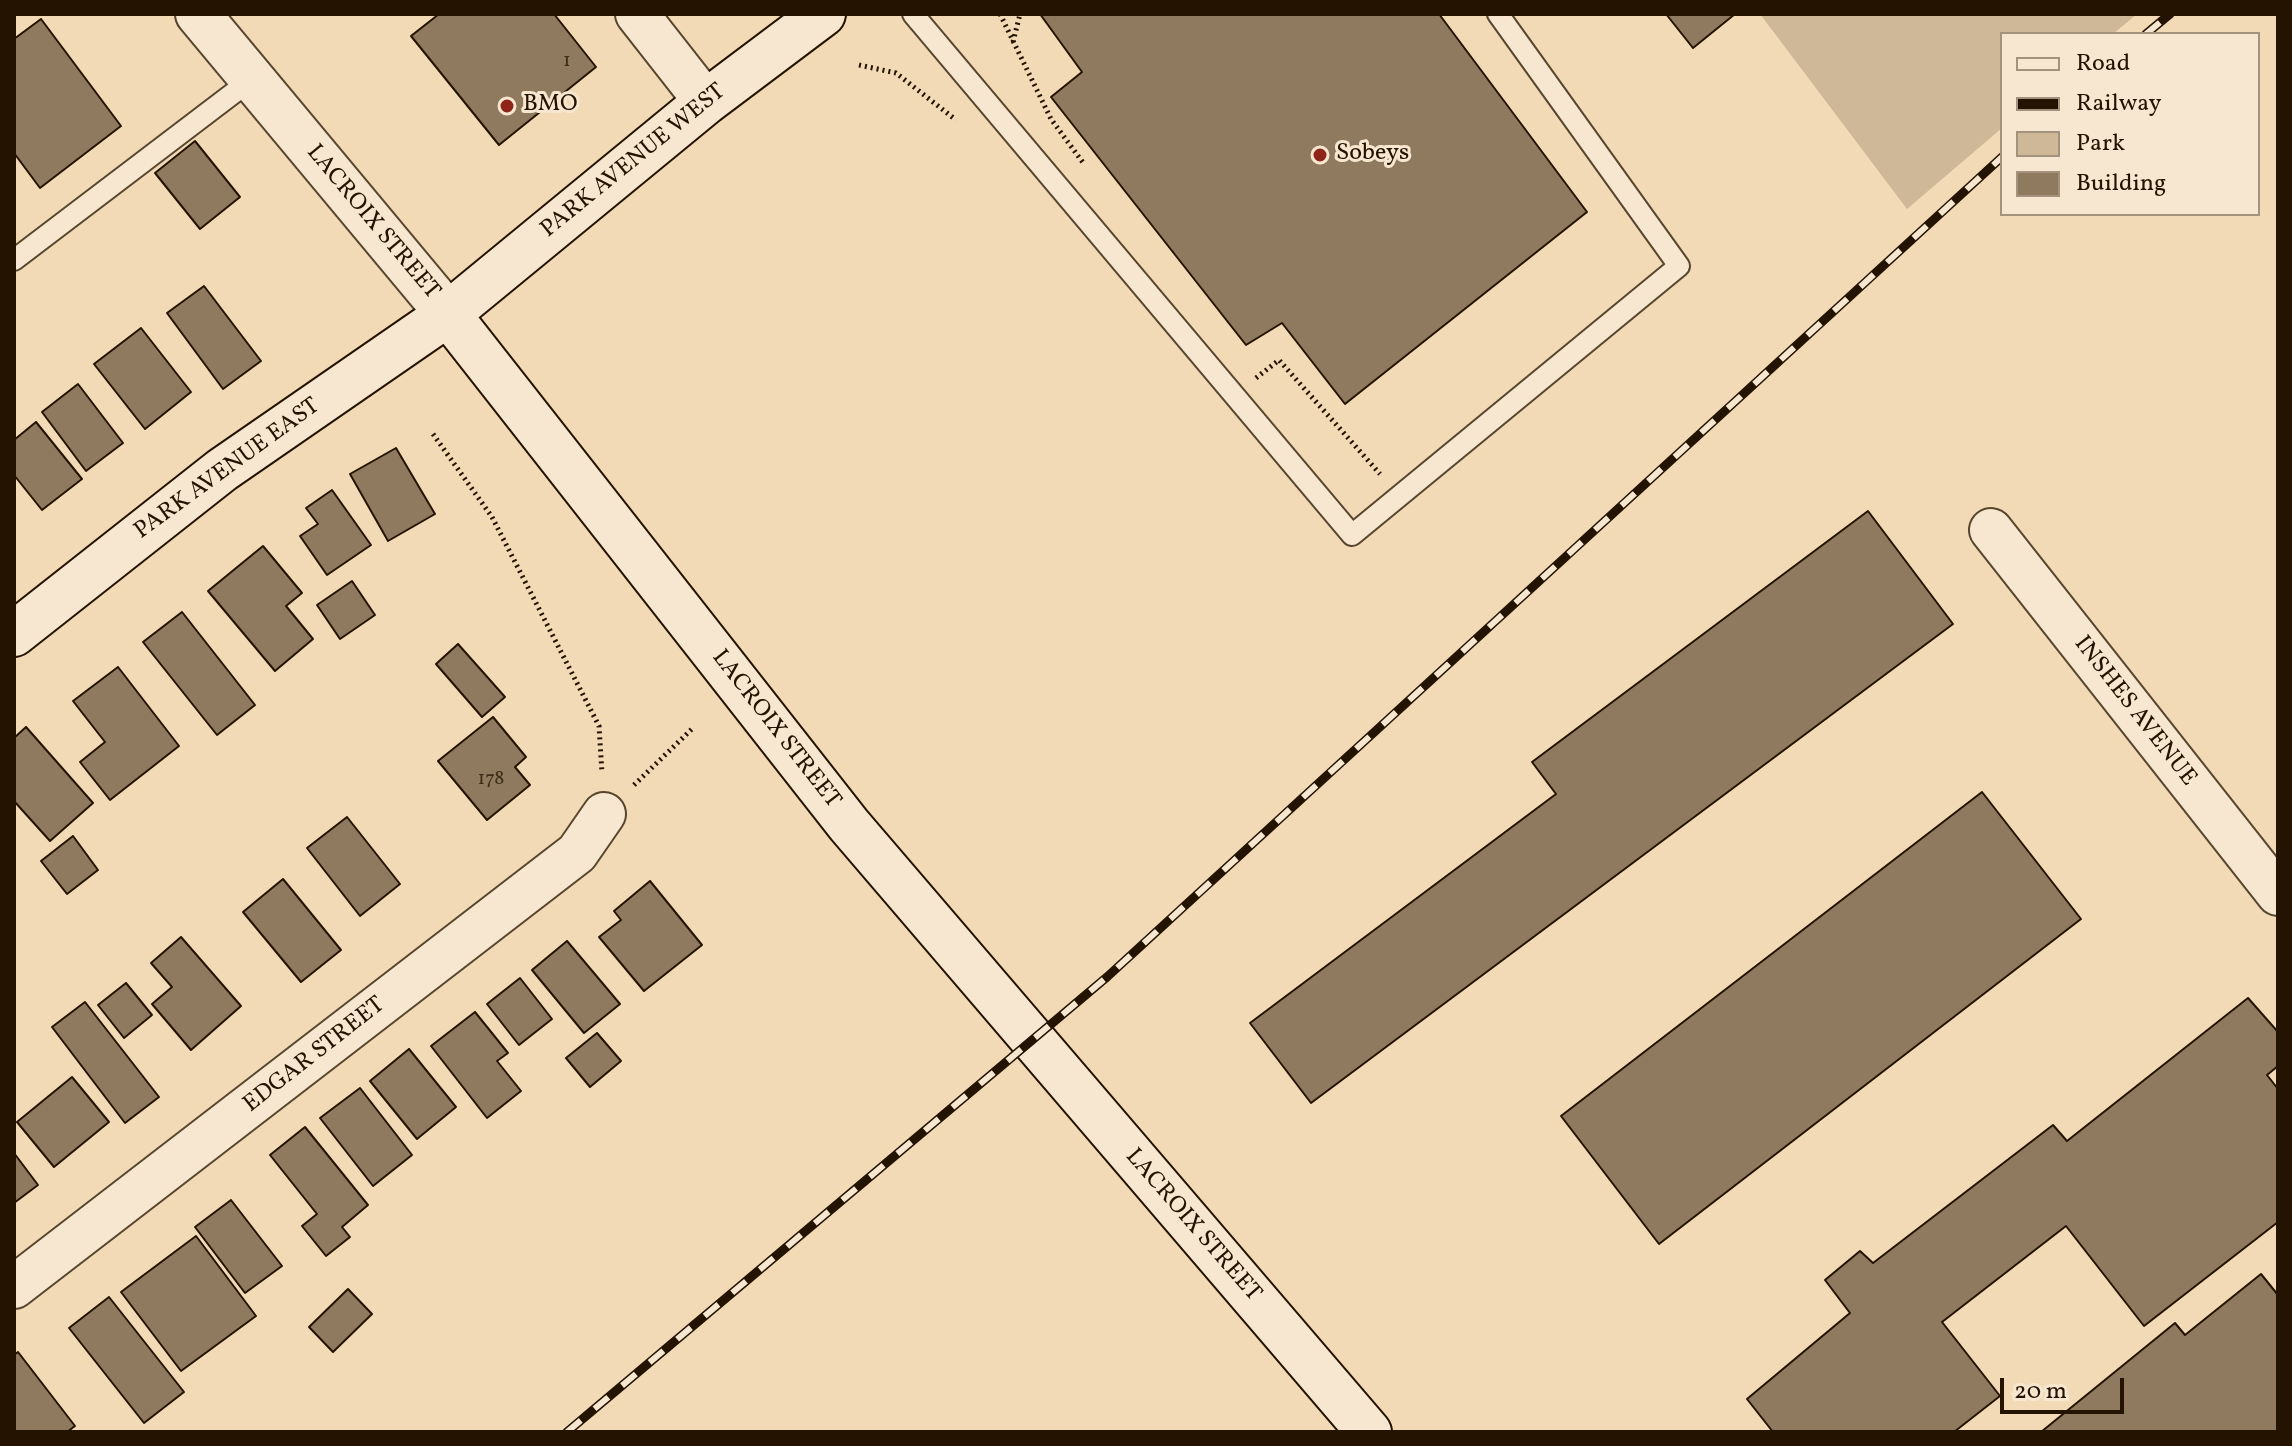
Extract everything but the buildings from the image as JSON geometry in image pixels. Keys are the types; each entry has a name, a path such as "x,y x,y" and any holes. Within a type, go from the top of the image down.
{"main road":[{"name":"LACROIX STREET","path":"198,14 448,314 849,825 1369,1432"},
{"name":"PARK AVENUE WEST","path":"448,314 706,102 823,14"},
{"name":"PARK AVENUE EAST","path":"14,634 222,470 448,314"}],"street":[{"path":"637,14 706,102"},
{"name":"INSHES AVENUE","path":"1991,530 2278,894"},
{"name":"EDGAR STREET","path":"14,1287 577,853 604,814"}],"lane":[{"path":"913,14 1352,535 1679,266 1498,14"},
{"path":"14,260 252,79"}],"path":[{"path":"1000,14 1051,119 1089,169"},
{"path":"1012,43 1020,14"},
{"path":"859,65 896,73 956,120"},
{"path":"1247,385 1279,360 1400,495"},
{"path":"433,434 492,517 599,726 604,814"},
{"path":"662,758 694,727"}],"green space":[{"path":"1760,14 2137,14 2115,32 2000,32 2000,130 1907,209"}],"railway":[{"path":"2148,32 2170,14"},
{"path":"567,1432 1107,977 2000,159"}],"place":[{"name":"BMO","path":"507,106"},
{"name":"Sobeys","path":"1320,155"}]}
